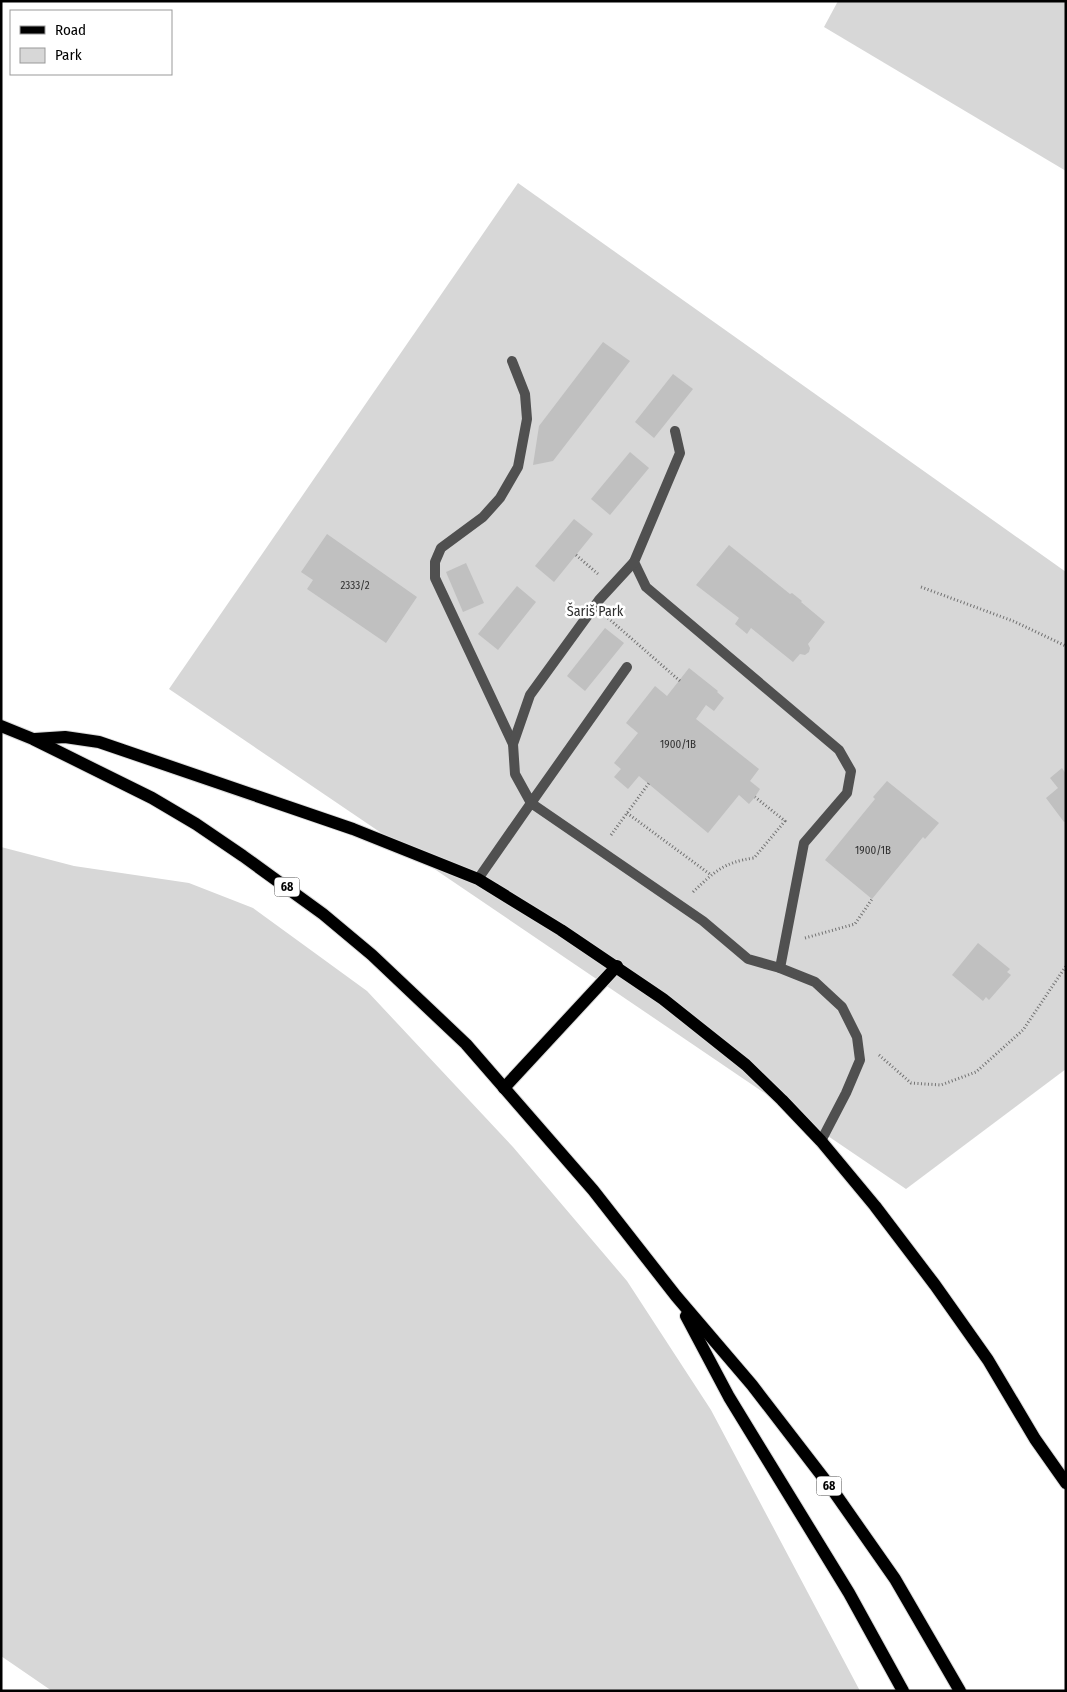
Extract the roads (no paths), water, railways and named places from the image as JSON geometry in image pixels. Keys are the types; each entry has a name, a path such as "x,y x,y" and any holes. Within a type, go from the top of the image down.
{"main road":[{"name":"68","path":"1,726 33,739 152,798 196,824 324,914 372,955 466,1044 593,1190 676,1296 752,1385 832,1489 895,1580 960,1691"},
{"path":"33,739 65,737 99,742 353,829 478,879 515,900 664,999 746,1065 782,1100 821,1141 875,1206 935,1284 988,1360 1035,1439 1066,1484"},
{"path":"504,1088 617,966"},
{"name":"68","path":"676,1296 729,1397 849,1593 903,1691"}],"lane":[{"path":"512,361 525,394 527,419 518,467 500,498 484,517 441,548 435,562 435,578 512,744 515,774 531,803 703,921 748,959 780,968 815,982 842,1007 857,1037 860,1060 846,1093 821,1141"},
{"path":"512,744 530,695 599,600 634,562 680,453 675,431"},
{"path":"634,562 646,588 839,750 851,771 848,793 804,843 780,968"},
{"path":"478,879 627,667"}],"park label":[{"name":"Šariš Park","path":"595,611"}]}
